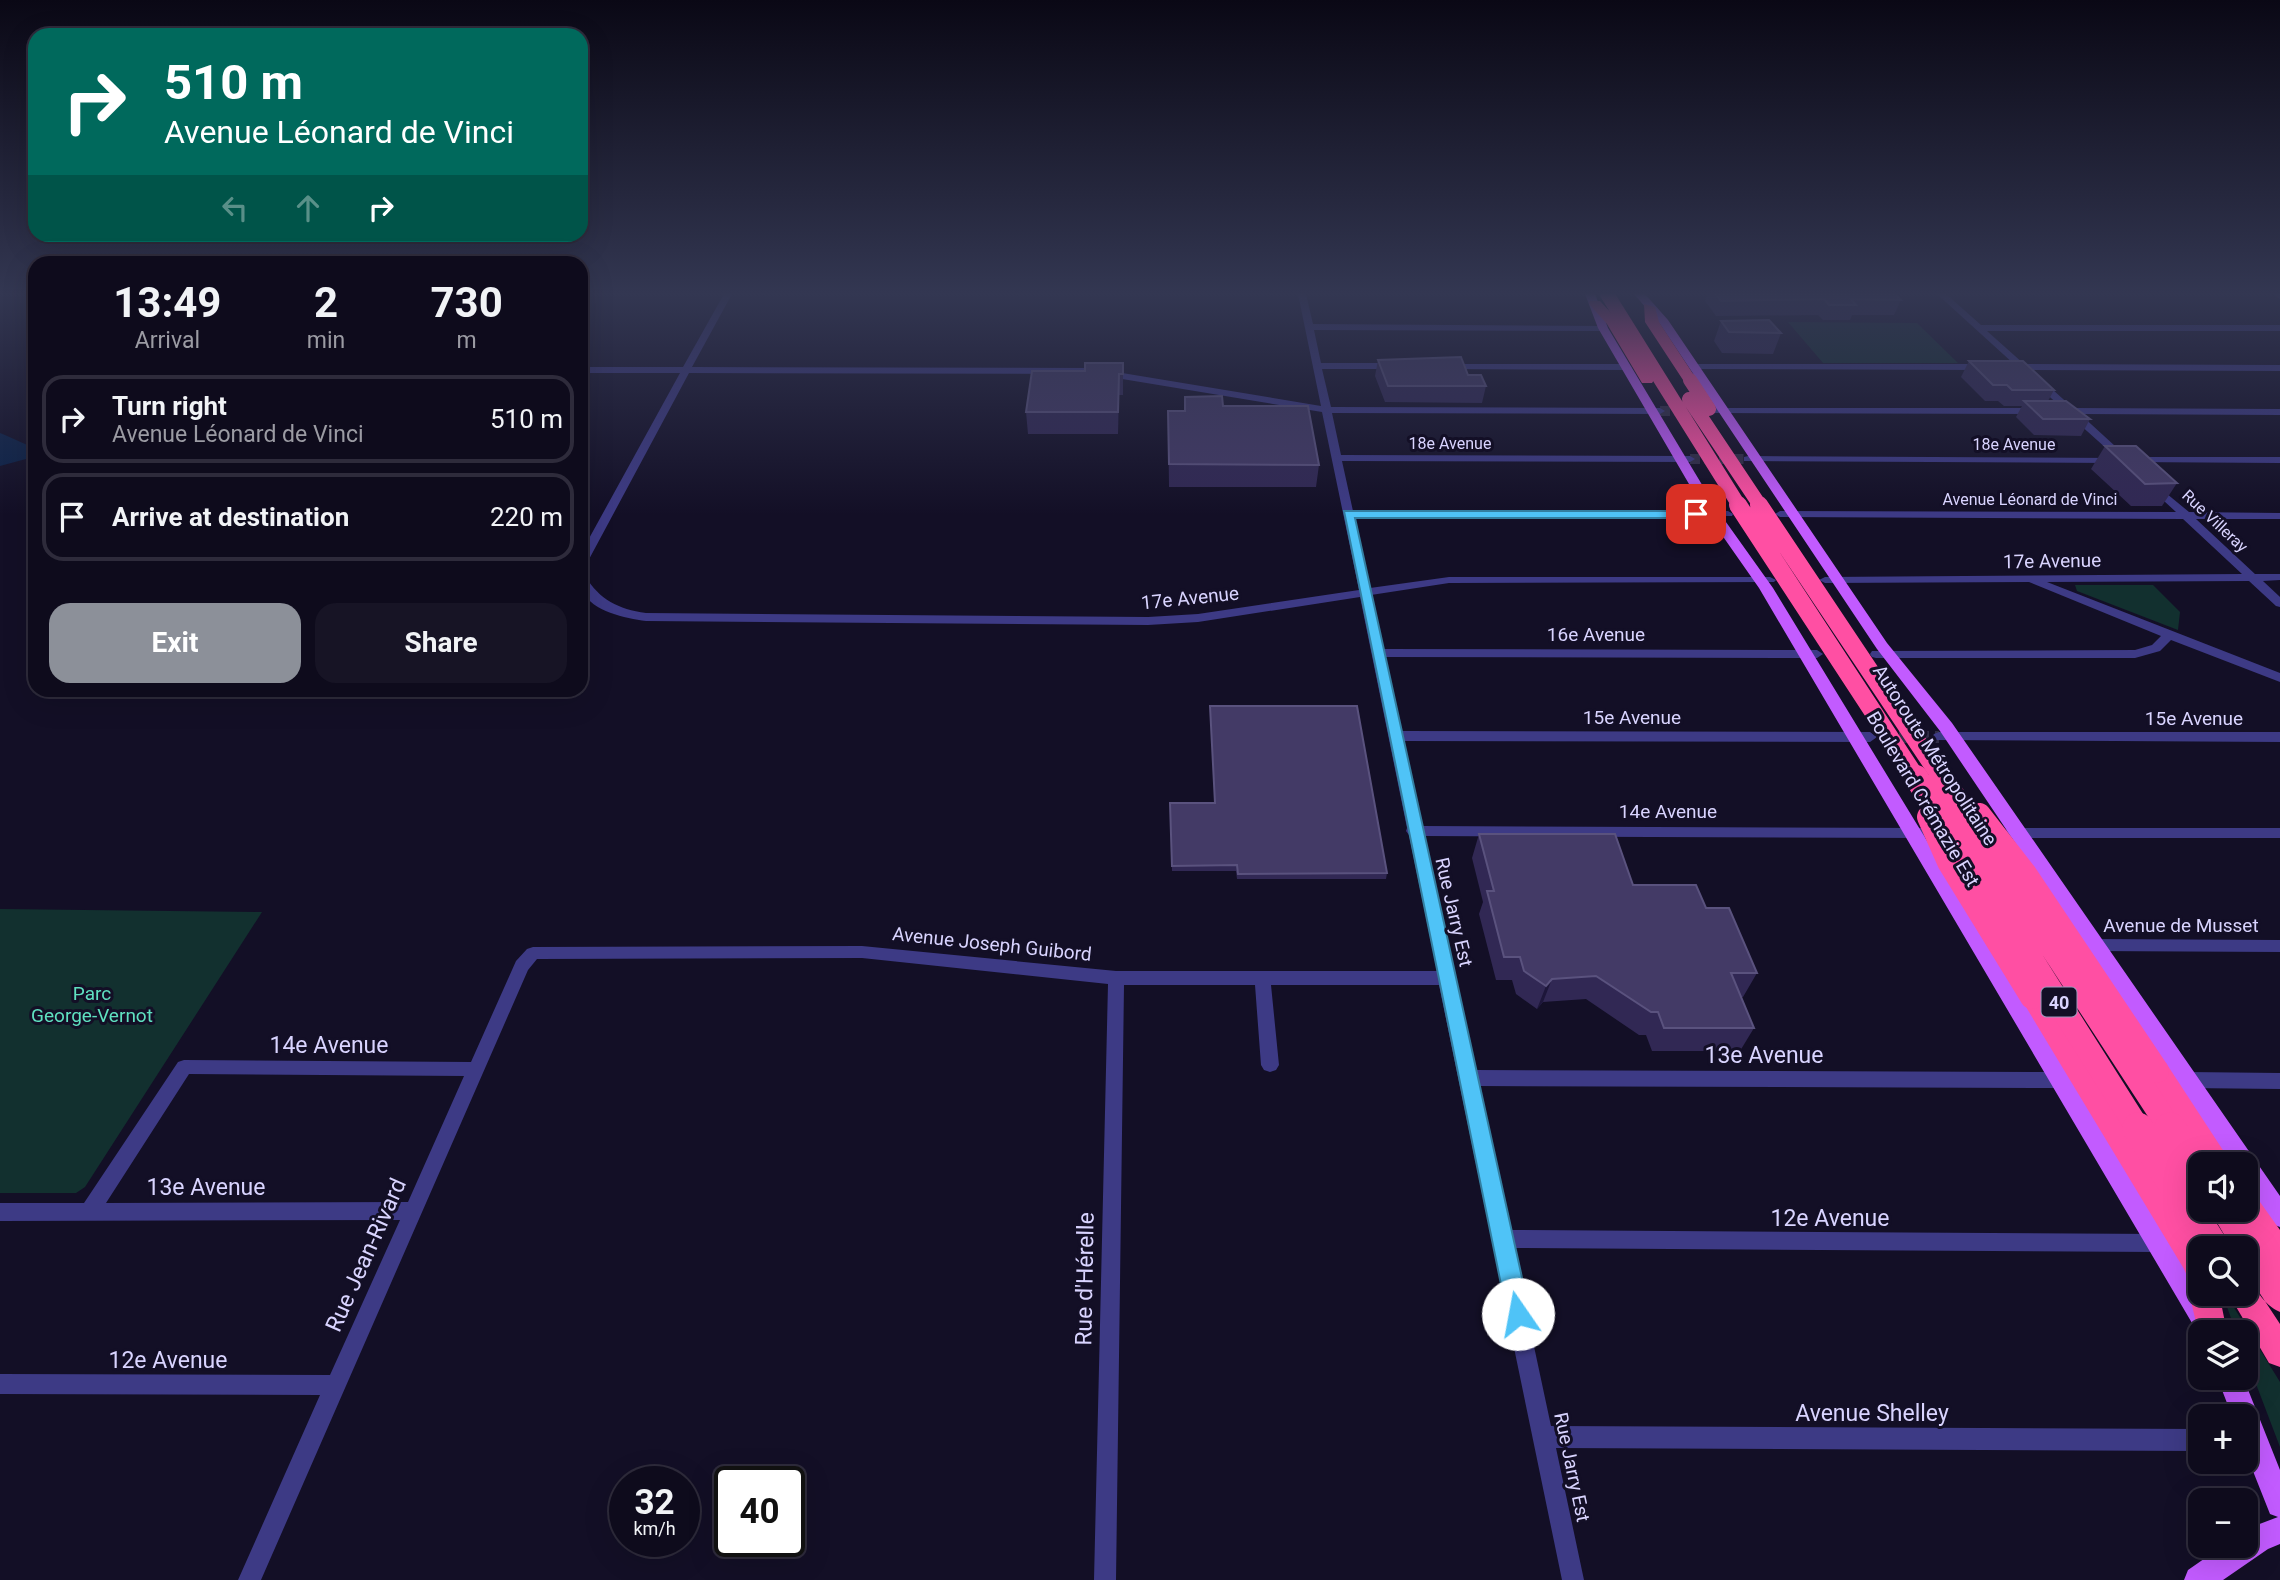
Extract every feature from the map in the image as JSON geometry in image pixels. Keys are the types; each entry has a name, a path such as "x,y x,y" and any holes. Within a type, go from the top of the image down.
{"highway":[{"path":"1640,368 1687,445 1730,492"},
{"name":"Autoroute Métropolitaine","path":"1653,368 1730,492 1929,745 2207,1236"},
{"name":"Autoroute Métropolitaine","path":"1676,368 1747,464 1929,745 2188,1155"},
{"path":"1687,368 1726,435 1747,464"},
{"path":"1929,745 1949,862 2188,1249"},
{"path":"1929,745 2002,841 2210,1152"},
{"path":"2231,1222 2280,1297"},
{"path":"2257,1222 2280,1255"},
{"path":"2251,1306 2280,1352"}],"main road":[{"name":"Boulevard Crémazie Est","path":"1627,368 1766,580 1863,737 1917,833 1986,946 2059,1080 2205,1320"},
{"path":"1692,374 1720,411 1747,464 1786,514 1882,654 1929,745 2012,833 2237,1152"},
{"path":"2258,1183 2280,1216"},
{"path":"2258,1459 2280,1504"},
{"path":"2198,1580 2265,1534 2280,1530"}],"street":[{"path":"588,550 688,368"},
{"name":"Rue Jarry Est","path":"1317,368 1573,1580"},
{"path":"1692,374 1960,368"},
{"path":"2017,368 2280,368"},
{"name":"Rue Villeray","path":"2022,368 2280,603"},
{"path":"588,370 1100,372 1326,410 1656,411"},
{"path":"1720,411 2044,411"},
{"path":"2056,411 2280,412"},
{"name":"18e Avenue","path":"1336,458 1685,459"},
{"name":"18e Avenue","path":"1747,464 2280,460"},
{"path":"1348,514 1721,514"},
{"name":"Avenue Léonard de Vinci","path":"1786,514 2280,516"},
{"path":"2027,578 2280,678"},
{"name":"17e Avenue","path":"1831,580 2280,578"},
{"name":"17e Avenue","path":"588,589 593,597 611,608 636,616 663,618 1149,621 1198,618 1449,580 1766,580"},
{"path":"1882,654 2135,654 2156,648 2170,634"},
{"name":"16e Avenue","path":"1376,653 1812,654"},
{"name":"15e Avenue","path":"1394,736 1863,737"},
{"name":"15e Avenue","path":"1929,745 2280,737"},
{"name":"14e Avenue","path":"1413,831 1917,833"},
{"path":"2012,833 2280,834"},
{"name":"Avenue de Musset","path":"2089,945 2280,946"},
{"name":"Avenue Joseph Guibord","path":"533,953 862,952 1116,978 1447,978"},
{"name":"Rue Jean-Rivard","path":"248,1580 474,1069 522,967 533,953"},
{"name":"Rue d'Hérelle","path":"1105,1580 1116,978"},
{"path":"1262,978 1270,1065"},
{"name":"14e Avenue","path":"89,1212 184,1067 474,1069"},
{"name":"13e Avenue","path":"1468,1078 2059,1080"},
{"path":"2187,1080 2280,1081"},
{"name":"13e Avenue","path":"0,1212 412,1211"},
{"name":"12e Avenue","path":"1503,1240 2158,1243"},
{"name":"12e Avenue","path":"0,1384 335,1385"},
{"name":"Avenue Shelley","path":"1544,1437 2188,1440"}],"green space":[{"path":"2075,585 2153,585 2180,612 2178,630 2077,591"},
{"name":"Parc George-Vernot","path":"0,909 262,912 85,1187 76,1193 0,1193"},
{"path":"2227,1306 2233,1306 2242,1320 2232,1320"},
{"path":"2258,1346 2280,1382 2280,1447 2258,1389"}],"water":[{"path":"0,433 28,445 26,459 0,466"}],"building":[{"path":"1085,368 1123,368 1123,374 1119,374 1118,412 1026,412 1032,371 1085,371"},
{"path":"1381,368 1465,368 1468,375 1481,375 1486,386 1388,386"},
{"path":"1976,368 2030,368 2054,390 2012,390 2007,385 1993,385"},
{"path":"1222,396 1223,406 1308,406 1319,465 1169,464 1168,411 1185,411 1185,397"},
{"path":"2024,401 2066,401 2090,419 2043,419"},
{"path":"2105,446 2136,446 2177,483 2145,484"},
{"path":"1210,706 1357,706 1387,873 1238,874 1237,865 1172,866 1170,803 1215,803"},
{"path":"1479,834 1615,834 1633,885 1696,885 1706,908 1729,908 1757,973 1731,973 1754,1028 1664,1028 1658,1012 1651,1012 1596,976 1552,979 1546,986 1524,971 1520,957 1504,957 1487,891 1494,891"}],"tunnel":[{"path":"1660,411 1708,411"},
{"path":"1690,459 1748,459"},
{"path":"1881,737 1939,737"}],"route":[{"path":"1518,1314 1413,831 1348,514 1696,514"}]}
